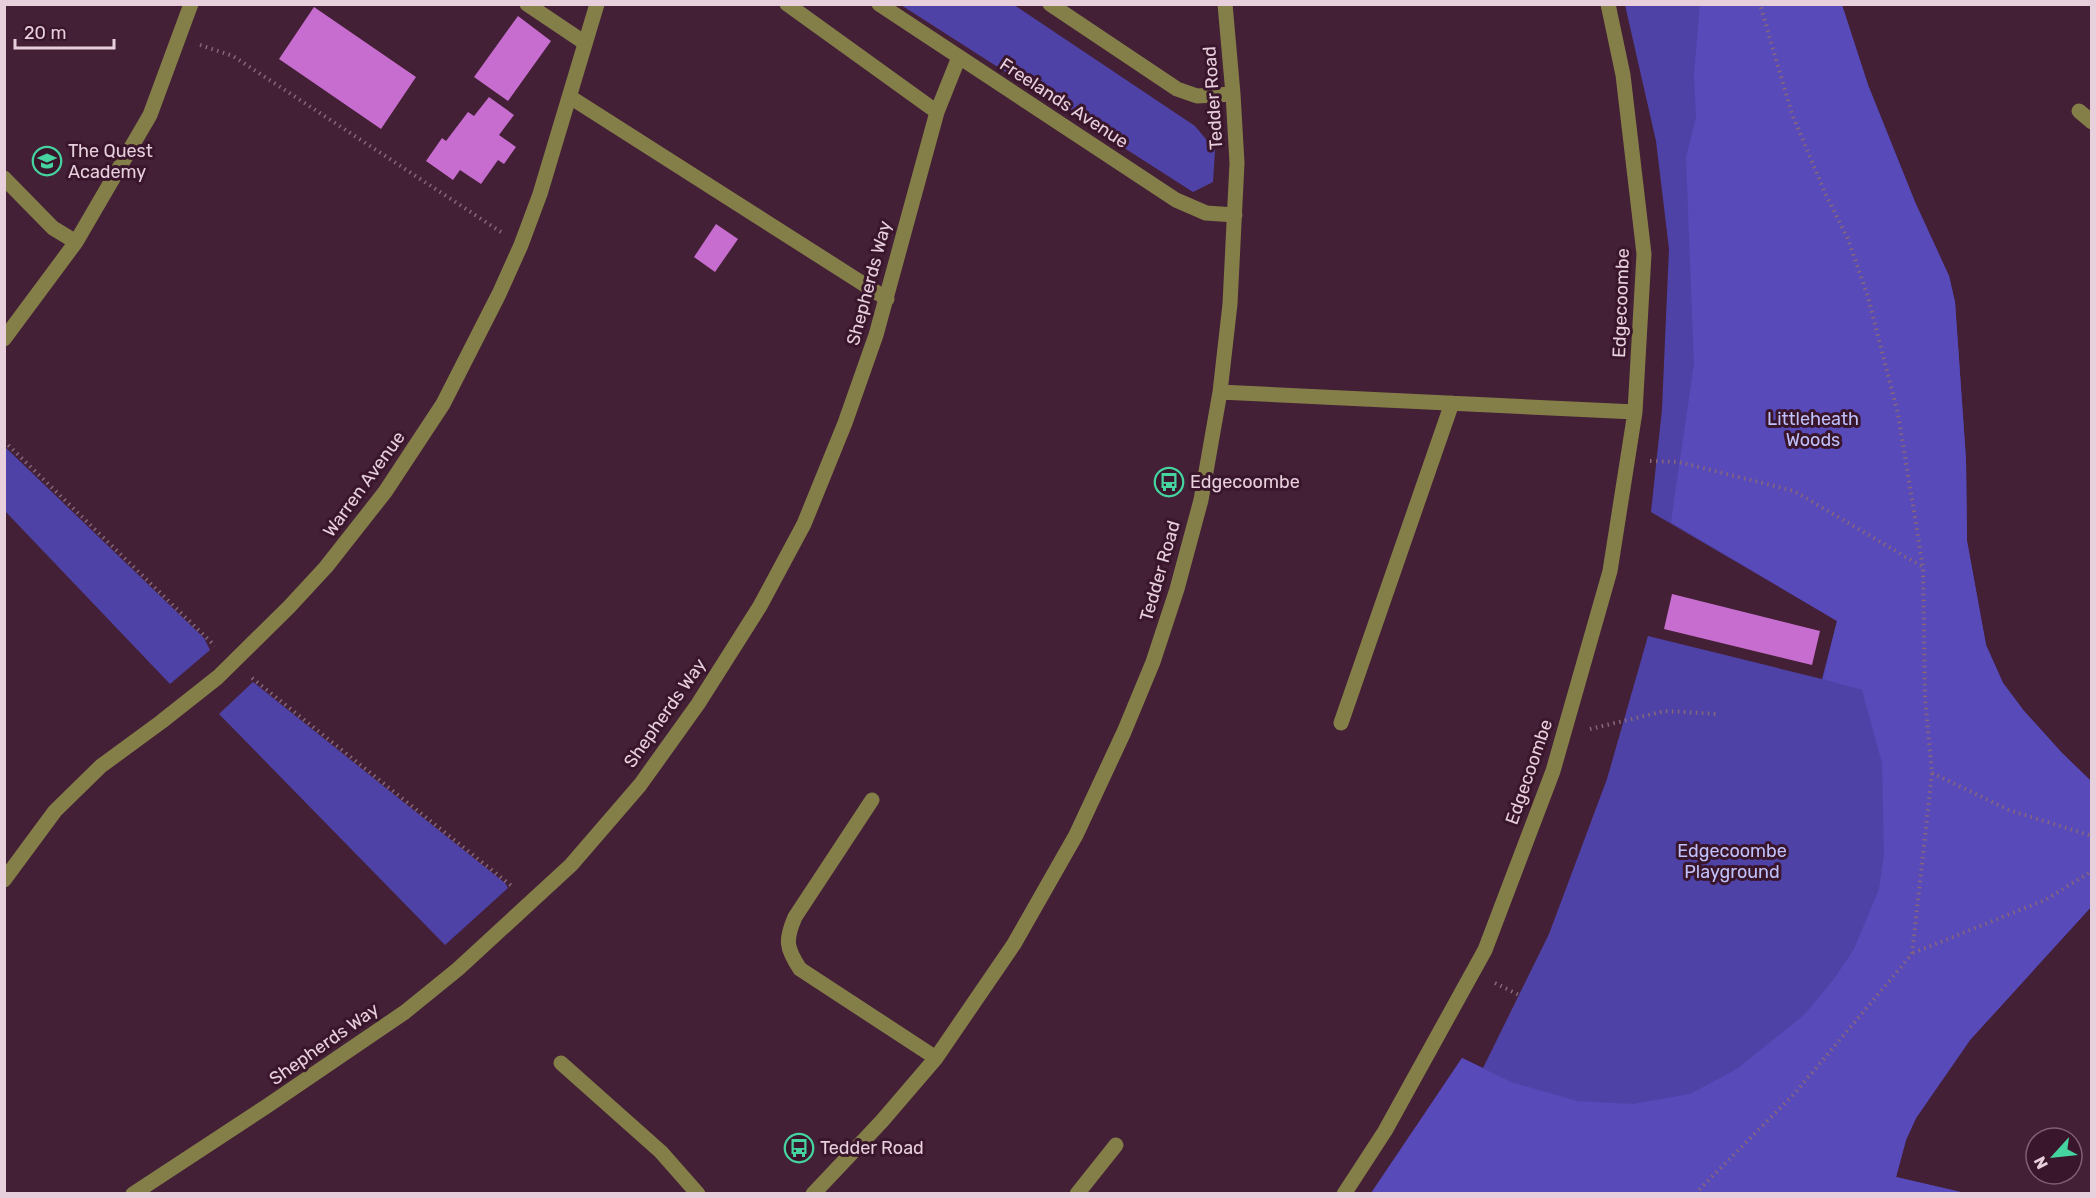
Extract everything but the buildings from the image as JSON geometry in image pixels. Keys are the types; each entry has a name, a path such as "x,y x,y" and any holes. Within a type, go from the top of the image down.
{"street":[{"path":"4,339 76,242 150,115 191,4"},
{"path":"527,4 585,43"},
{"name":"Warren Avenue","path":"4,880 55,811 101,766 162,722 218,677 327,567 385,492 443,404 499,294 521,245 540,194 597,4"},
{"path":"787,4 937,112"},
{"name":"Freelands Avenue","path":"879,4 1176,201 1206,213 1235,214"},
{"path":"1050,4 1177,89 1197,96 1233,94"},
{"name":"Tedder Road","path":"813,1194 882,1121 936,1058 1014,944 1076,835 1124,732 1153,662 1177,589 1201,500 1220,392 1230,304 1237,163 1225,4"},
{"name":"Edgecoombe","path":"1344,1194 1385,1131 1485,950 1553,771 1610,571 1635,412 1644,254 1623,75 1608,4"},
{"name":"Shepherds Way","path":"133,1194 405,1012 458,969 571,865 640,785 698,704 760,606 808,514 845,423 886,299 937,112 959,57"},
{"path":"570,97 886,299"},
{"path":"2079,111 2091,122"},
{"path":"4,178 53,228 76,242"},
{"path":"1220,392 1635,412"},
{"path":"1341,723 1452,403"},
{"path":"872,800 795,917 787,935 789,954 800,969 936,1058"},
{"path":"561,1063 661,1152 698,1194"},
{"path":"1077,1194 1116,1145"}],"path":[{"path":"1760,4 1792,114 1825,193 1848,239 1868,297 1898,414 1923,567 1924,699 1932,773 1912,954"},
{"path":"179,38 232,57 521,245"},
{"path":"4,441 232,663 532,902"},
{"path":"1628,460 1679,462 1794,491 1923,567"},
{"path":"1563,736 1665,711 1717,714"},
{"path":"1932,773 2009,810 2091,836"},
{"path":"1695,1194 1795,1093 1912,954 2045,900 2091,871"}],"green space":[{"path":"901,5 1014,5 1195,126 1215,150 1213,182 1193,192"},
{"name":"Littleheath Woods","path":"1625,5 1842,5 1868,85 1915,202 1949,276 1955,302 1966,460 1967,541 1986,645 2003,683 2024,711 2091,781 2091,907 1970,1040 1916,1118 1906,1140 1896,1177 1965,1193 1371,1194 1462,1058 1483,1068 1549,934 1607,779 1648,636 1822,679 1837,621 1651,512 1662,409 1669,249 1656,141"},
{"name":"Littleheath Woods","path":"1700,5 1842,5 1868,85 1915,202 1949,276 1955,302 1966,460 1967,541 1986,645 2003,683 2024,711 2091,781 2091,907 1970,1040 1916,1118 1906,1140 1896,1177 1965,1193 1371,1193 1462,1058 1511,1082 1577,1101 1633,1104 1690,1094 1737,1069 1804,1015 1834,979 1854,949 1879,889 1884,855 1882,763 1862,690 1823,679 1837,621 1671,522 1694,364 1686,157 1696,118 1694,74"},
{"path":"4,446 204,638 210,650 170,684 5,511"},
{"path":"253,682 505,883 508,888 445,945 219,714"}],"place":[{"name":"The Quest Academy","path":"47,161"},
{"name":"Edgecoombe","path":"1169,482"},
{"name":"Tedder Road","path":"799,1148"}],"park label":[{"name":"Edgecoombe Playground","path":"1732,861"}]}
